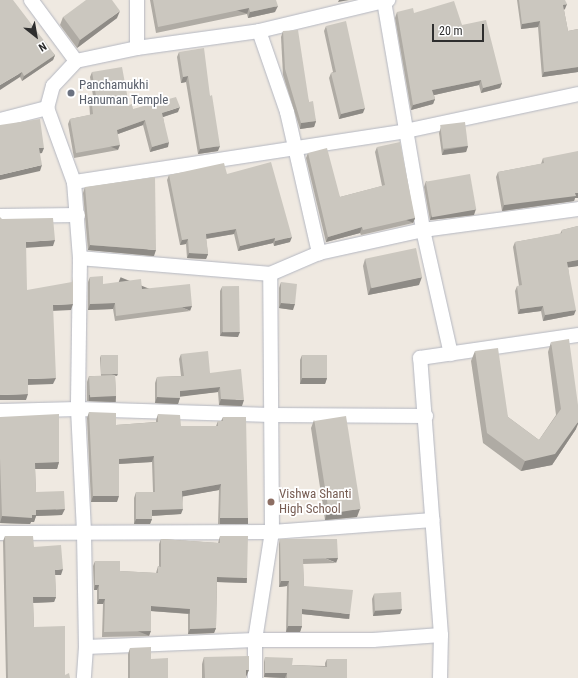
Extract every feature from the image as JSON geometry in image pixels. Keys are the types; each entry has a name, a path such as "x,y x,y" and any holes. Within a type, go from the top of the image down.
{"street":[{"path":"31,0 76,61"},
{"path":"137,48 138,0"},
{"path":"84,678 86,647 84,533 78,409 80,258 78,215 74,182 47,108 53,86 76,61 137,48 259,31 386,0 406,131 424,230 451,354"},
{"path":"259,31 287,112 296,146 319,253"},
{"path":"74,182 296,146 406,131 578,94"},
{"path":"0,120 47,108"},
{"path":"80,258 270,274 319,253 424,230 578,209"},
{"path":"0,216 78,215"},
{"path":"254,678 255,640 272,532 270,274"},
{"path":"440,678 441,635 426,416 420,358 578,335"},
{"path":"0,411 78,409 271,415 426,416"},
{"path":"0,533 272,532 433,520"},
{"path":"86,647 255,640 373,640 441,635"}],"building":[{"path":"0,0 13,0 55,55 24,76 22,72 0,85"},
{"path":"86,0 112,0 120,11 80,40 63,17"},
{"path":"153,0 276,0 278,6 250,12 249,8 158,27"},
{"path":"519,0 565,0 567,4 563,5 568,31 578,29 578,67 544,72 540,21 522,24"},
{"path":"454,1 462,25 486,20 502,83 483,88 481,80 432,90 435,99 413,105 397,12 413,8 414,13"},
{"path":"346,21 365,108 341,114 331,73 336,72 326,26"},
{"path":"298,30 309,102 313,101 316,121 301,123 285,69 283,31"},
{"path":"204,48 210,96 212,95 220,146 200,149 188,76 183,77 179,52"},
{"path":"122,67 129,105 132,104 133,109 176,97 180,107 162,113 169,142 152,147 145,120 117,130 120,145 76,153 70,119 93,114 91,96 96,96 92,72"},
{"path":"40,119 44,148 39,148 42,165 0,175 0,125"},
{"path":"465,122 468,146 443,149 440,125"},
{"path":"400,142 415,218 363,230 362,227 328,237 308,153 327,148 340,197 385,185 377,147"},
{"path":"578,151 578,193 575,193 576,196 504,205 498,172 544,163 543,158"},
{"path":"271,162 292,237 275,241 275,238 240,246 236,229 206,234 208,254 189,253 188,239 182,240 169,175 224,163 227,174"},
{"path":"470,174 476,209 432,217 426,182"},
{"path":"155,177 156,250 90,245 85,187"},
{"path":"0,217 2,219 53,218 55,240 26,242 27,290 72,282 73,277 73,304 53,305 56,378 28,379 28,394 0,395"},
{"path":"578,226 578,260 567,262 576,310 545,315 543,306 520,309 517,286 522,285 515,242 562,233 562,230"},
{"path":"416,248 422,277 371,288 365,259"},
{"path":"103,276 103,284 141,279 142,289 190,284 192,306 116,316 115,303 90,304 90,277"},
{"path":"281,282 297,284 295,304 281,303"},
{"path":"222,286 239,286 240,332 223,332"},
{"path":"569,339 578,405 578,422 555,454 525,461 487,433 475,351 498,348 508,417 539,440 561,409 551,342"},
{"path":"208,351 210,373 241,369 244,400 221,399 220,387 180,391 180,398 157,397 157,377 184,376 181,354"},
{"path":"101,355 118,355 118,374 101,374"},
{"path":"302,355 327,355 327,378 302,378"},
{"path":"115,375 116,396 90,397 89,376"},
{"path":"89,412 116,413 116,425 158,422 158,414 180,415 181,426 218,426 218,421 223,421 223,417 246,417 248,518 220,518 221,484 182,491 183,509 152,510 152,519 136,519 136,492 155,492 154,456 119,459 119,496 93,496"},
{"path":"59,414 59,462 35,463 36,492 64,491 65,509 36,510 36,515 32,515 32,518 2,516 0,417"},
{"path":"346,416 361,509 329,514 314,421"},
{"path":"5,536 33,536 34,547 61,545 63,569 55,570 56,597 33,597 34,627 65,626 65,675 69,673 70,678 8,678"},
{"path":"220,536 248,536 247,578 217,577 216,628 190,629 190,609 151,606 151,631 104,632 105,599 99,599 99,585 95,585 95,561 120,561 120,571 158,573 158,566 161,567 161,539 220,543"},
{"path":"280,539 337,539 338,558 303,559 304,586 353,590 350,614 302,609 302,626 288,626 289,581 281,581"},
{"path":"401,592 402,609 375,610 374,593"},
{"path":"151,647 151,659 168,658 168,678 130,678 130,648"},
{"path":"249,656 249,670 246,670 246,678 205,678 204,657"},
{"path":"265,657 293,658 292,665 327,667 327,659 347,659 347,678 287,678 287,673 265,673"}],"place":[{"name":"Panchamukhi Hanuman Temple","path":"71,93"},
{"name":"Vishwa Shanti High School","path":"271,502"}]}
